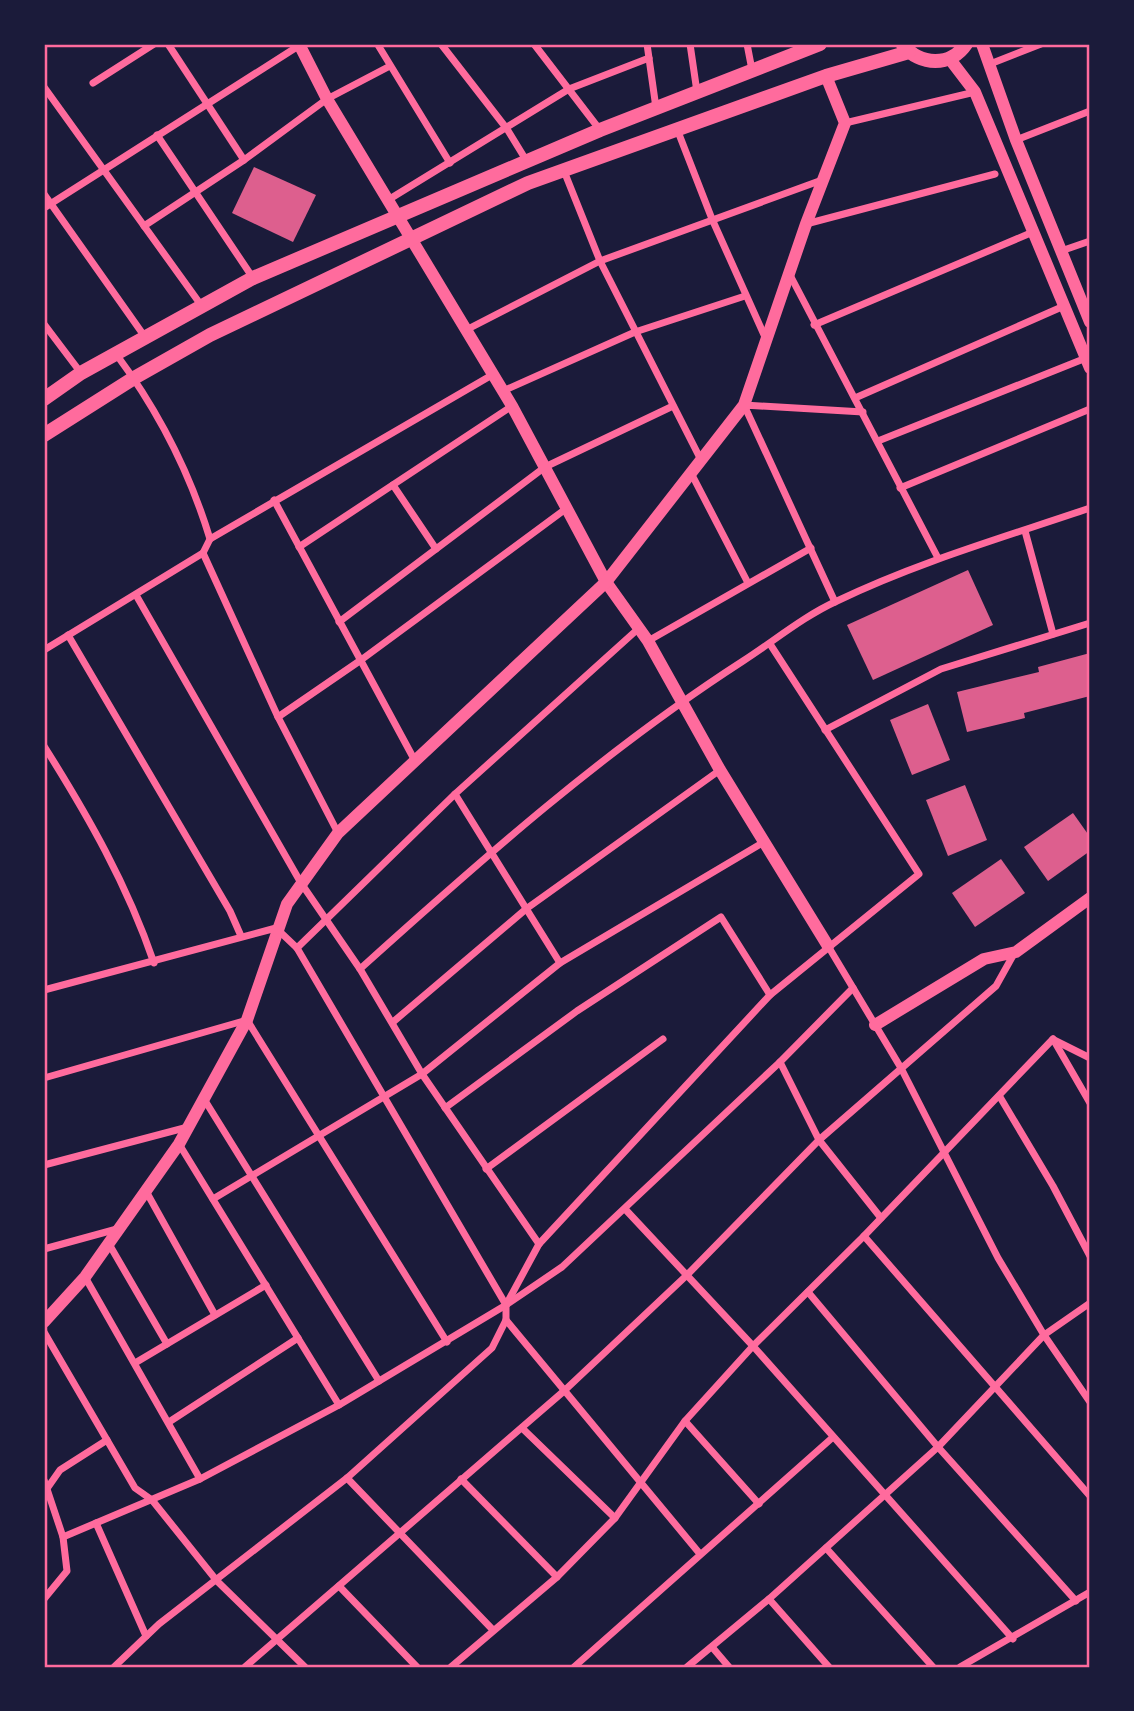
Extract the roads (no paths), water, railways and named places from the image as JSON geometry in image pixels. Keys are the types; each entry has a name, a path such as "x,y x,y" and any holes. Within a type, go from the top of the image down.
{"main road":[{"path":"44,435 134,378 210,335 528,183 906,48 931,61 949,58 966,44"},
{"path":"44,399 81,373 253,278 526,160 811,45"}],"street":[{"path":"93,83 153,44"},
{"path":"168,44 244,160"},
{"path":"47,206 299,44 327,99 512,406 606,582 648,641 720,770 901,1068 946,1150 998,1258 1044,1335 1090,1402"},
{"path":"441,44 507,129 526,160"},
{"path":"534,44 600,130"},
{"path":"647,44 656,108"},
{"path":"690,44 697,92"},
{"path":"747,44 751,70"},
{"path":"982,44 1016,140 1090,322"},
{"path":"990,64 1041,44"},
{"path":"378,45 450,163"},
{"path":"388,200 569,89 649,58"},
{"path":"878,441 1088,363 975,92 949,58"},
{"path":"144,226 244,160 327,99 390,66"},
{"path":"44,1322 85,1277 147,1193 179,1144 247,1020 276,928 302,883 338,834 414,759 606,582 744,405 765,337 845,123 826,76"},
{"path":"44,87 201,305"},
{"path":"845,123 975,92"},
{"path":"1016,140 1090,111"},
{"path":"677,129 712,219 765,337"},
{"path":"156,135 253,278"},
{"path":"564,170 600,261 701,461"},
{"path":"806,224 995,174"},
{"path":"466,330 600,261 822,180"},
{"path":"44,194 47,206 145,337"},
{"path":"814,326 1033,232"},
{"path":"1061,251 1090,241"},
{"path":"790,275 814,326 863,412 938,558"},
{"path":"503,391 635,332 745,296"},
{"path":"855,398 1064,306"},
{"path":"44,324 81,373"},
{"path":"116,354 134,378 177,454 199,501 211,539"},
{"path":"44,650 136,596 202,553 211,539 274,500 492,374"},
{"path":"744,405 863,412"},
{"path":"744,405 835,602"},
{"path":"299,547 512,406"},
{"path":"339,622 545,467 673,406"},
{"path":"900,488 1090,408"},
{"path":"691,473 748,583"},
{"path":"393,485 436,549"},
{"path":"274,500 414,759"},
{"path":"278,717 361,660 568,508"},
{"path":"360,969 491,851 682,700 835,602 938,558 1090,509"},
{"path":"1025,531 1053,634"},
{"path":"648,641 811,548"},
{"path":"202,553 278,717 338,834"},
{"path":"136,596 302,883 360,969 444,1108 539,1244"},
{"path":"825,730 941,669 1090,623"},
{"path":"298,948 455,794 639,628"},
{"path":"68,635 218,889 241,936"},
{"path":"114,1667 146,1636 347,1478 492,1348 506,1320 506,1305 539,1244 770,995 919,874 770,644"},
{"path":"44,746 113,861 137,914 154,963"},
{"path":"393,1022 527,909 720,770"},
{"path":"455,794 560,963"},
{"path":"213,1199 422,1074 560,963 764,842"},
{"path":"246,1667 276,1638 340,1586 564,1391 687,1275 819,1140 996,986 1016,952 1090,898"},
{"path":"444,1108 577,1012 721,917 770,995"},
{"path":"44,990 154,963 276,928"},
{"path":"276,928 298,948 506,1305"},
{"path":"874,1025 984,959 1016,952"},
{"path":"63,1537 200,1479 339,1405 447,1342 562,1267 780,1062 853,988"},
{"path":"44,1078 247,1020"},
{"path":"247,1020 447,1342"},
{"path":"486,1169 663,1039"},
{"path":"1053,1039 1090,1058"},
{"path":"451,1667 557,1577 615,1518 685,1421 753,1346 1000,1097 1053,1039"},
{"path":"1053,1039 1090,1103"},
{"path":"780,1062 819,1140 881,1218"},
{"path":"203,1097 379,1381"},
{"path":"1000,1097 1054,1186 1090,1256"},
{"path":"44,1165 188,1127"},
{"path":"179,1144 339,1405"},
{"path":"147,1193 215,1315"},
{"path":"625,1209 753,1346 1013,1639"},
{"path":"44,1249 122,1227"},
{"path":"864,1236 1090,1496"},
{"path":"109,1244 167,1343"},
{"path":"85,1277 200,1479"},
{"path":"135,1363 266,1285"},
{"path":"808,1292 938,1447 1076,1601"},
{"path":"687,1667 769,1599 938,1447 1044,1335 1090,1303"},
{"path":"506,1320 699,1554"},
{"path":"44,1332 135,1488 152,1500 217,1580 305,1667"},
{"path":"169,1422 299,1338"},
{"path":"685,1421 759,1504"},
{"path":"522,1428 615,1518"},
{"path":"574,1667 832,1438"},
{"path":"46,1491 60,1470 107,1440"},
{"path":"347,1478 492,1630"},
{"path":"461,1479 557,1577"},
{"path":"44,1480 63,1537 67,1571 44,1599"},
{"path":"96,1523 146,1636"},
{"path":"826,1548 933,1667"},
{"path":"340,1586 417,1667"},
{"path":"960,1667 1013,1639 1090,1592"},
{"path":"769,1599 829,1667"},
{"path":"712,1647 729,1667"}]}
